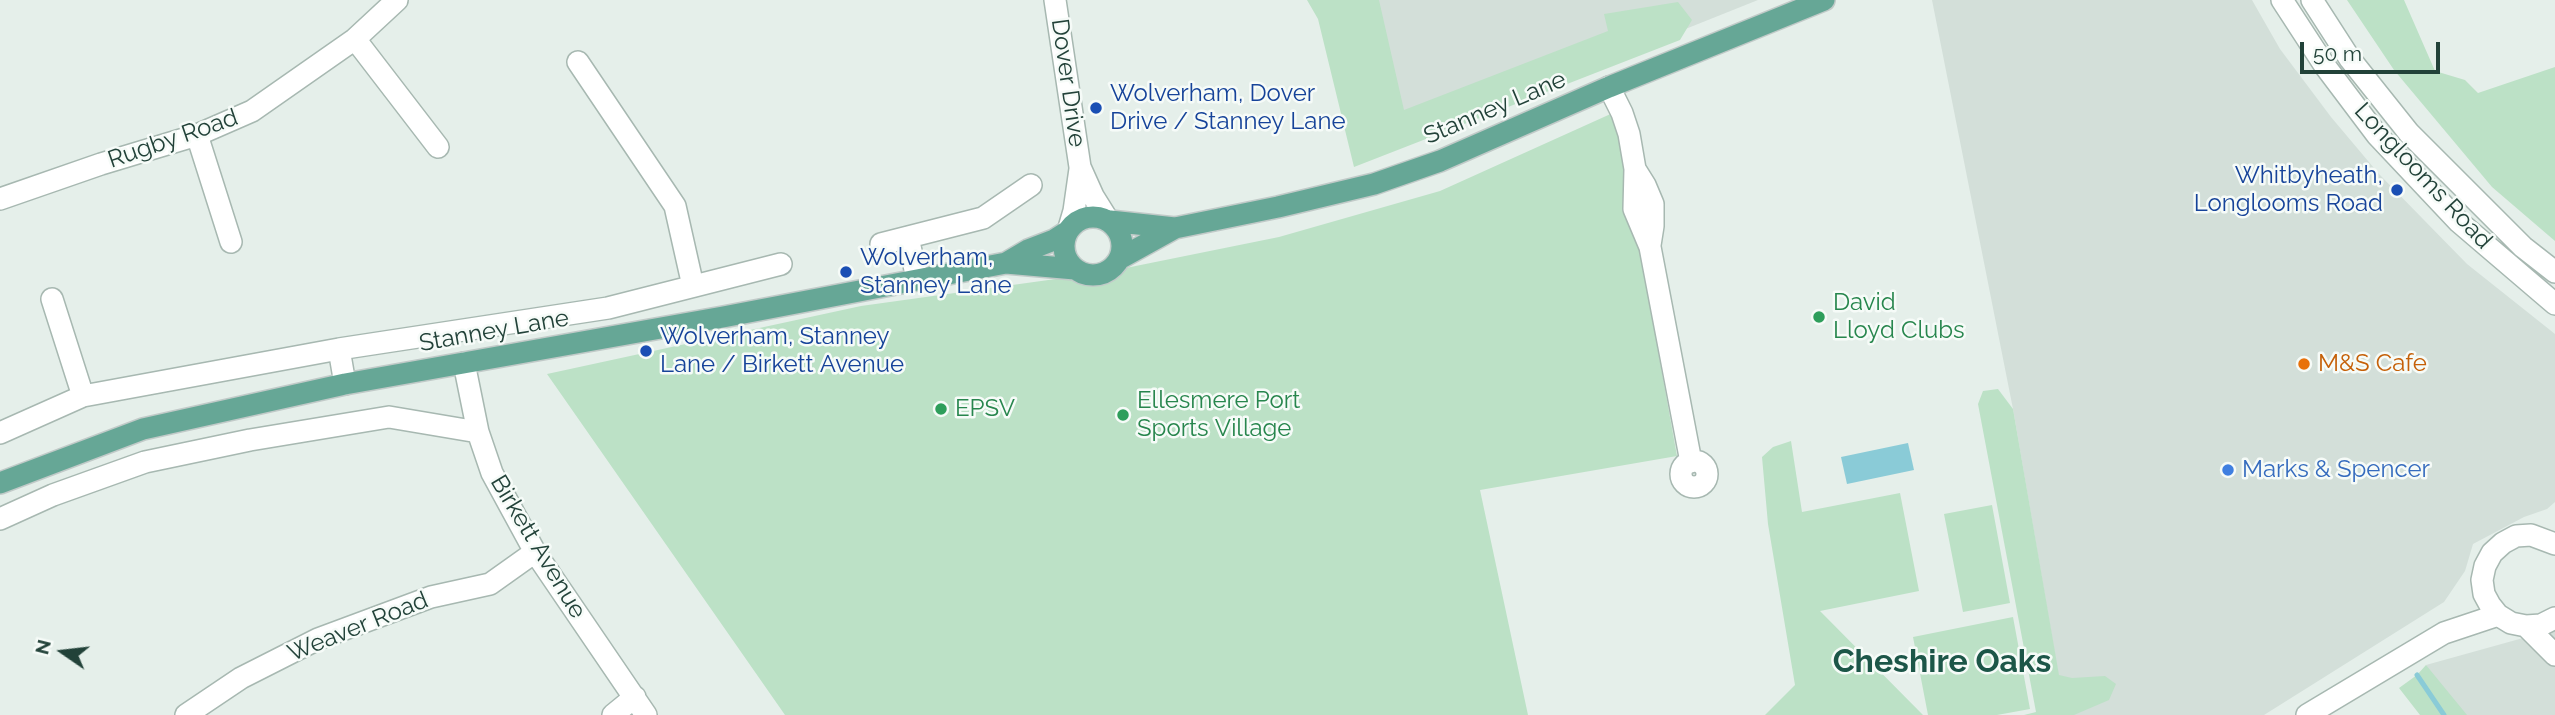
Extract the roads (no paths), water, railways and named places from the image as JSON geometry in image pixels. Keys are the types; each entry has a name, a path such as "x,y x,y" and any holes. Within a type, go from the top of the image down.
{"main road":[{"name":"Stanney Lane","path":"1109,221 1175,228 1278,208 1374,184 1409,173 1609,87 1824,0"},
{"path":"1091,216 1109,221 1116,227 1122,243 1119,259 1111,269 1095,275 1075,269 1065,256 1064,239 1068,230 1076,222 1091,216"},
{"name":"Stanney Lane","path":"1119,259 1175,228"},
{"name":"Stanney Lane","path":"1006,263 1028,250 1054,240 1068,230"},
{"name":"Stanney Lane","path":"0,483 143,429 345,384 723,317 1006,263 1075,269"}],"street":[{"name":"Rugby Road","path":"0,199 197,135 252,111 355,39 397,0"},
{"name":"Dover Drive","path":"1055,0 1080,167 1096,202 1109,221"},
{"name":"Longlooms Road","path":"2282,0 2325,66 2377,135 2459,222 2555,304"},
{"name":"Longlooms Road","path":"2312,0 2350,59 2409,132 2524,247 2555,272"},
{"path":"355,39 438,147"},
{"path":"578,62 675,206 693,286"},
{"path":"1609,87 1625,122 1635,169 1653,204 1650,247 1691,462"},
{"path":"197,135 231,242"},
{"name":"Dover Drive","path":"1068,230 1074,211 1080,167"},
{"path":"881,244 978,220 1024,198"},
{"path":"908,237 917,279"},
{"path":"0,433 83,396 339,349 608,308 781,264"},
{"path":"52,299 83,396"},
{"path":"339,349 345,384"},
{"name":"Birkett Avenue","path":"464,363 478,432 492,474 535,552 640,706"},
{"path":"0,520 53,495 145,462 250,440 389,417 478,432"},
{"path":"2549,535 2516,536 2503,542 2492,553 2485,566 2484,594 2498,615 2511,623 2541,625 2555,618"},
{"name":"Weaver Road","path":"186,715 241,678 317,639 431,597 490,584 535,552"},
{"path":"2444,633 2484,594"},
{"path":"2308,715 2444,633 2498,615"},
{"path":"2526,626 2555,655"},
{"path":"613,715 640,706"}],"water":[{"path":"1908,443 1914,470 1847,484 1841,457"}],"waterway":[{"path":"2417,675 2444,715"}],"place":[{"name":"Wolverham, Dover Drive / Stanney Lane","path":"1096,108"},
{"name":"Whitbyheath, Longlooms Road","path":"2397,190"},
{"name":"Wolverham, Stanney Lane","path":"846,272"},
{"name":"David Lloyd Clubs","path":"1819,317"},
{"name":"Wolverham, Stanney Lane / Birkett Avenue","path":"646,351"},
{"name":"M&S Cafe","path":"2304,364"},
{"name":"EPSV","path":"941,409"},
{"name":"Ellesmere Port Sports Village","path":"1123,415"},
{"name":"Marks & Spencer","path":"2228,470"}],"district":[{"name":"Cheshire Oaks","path":"1942,662"}]}
